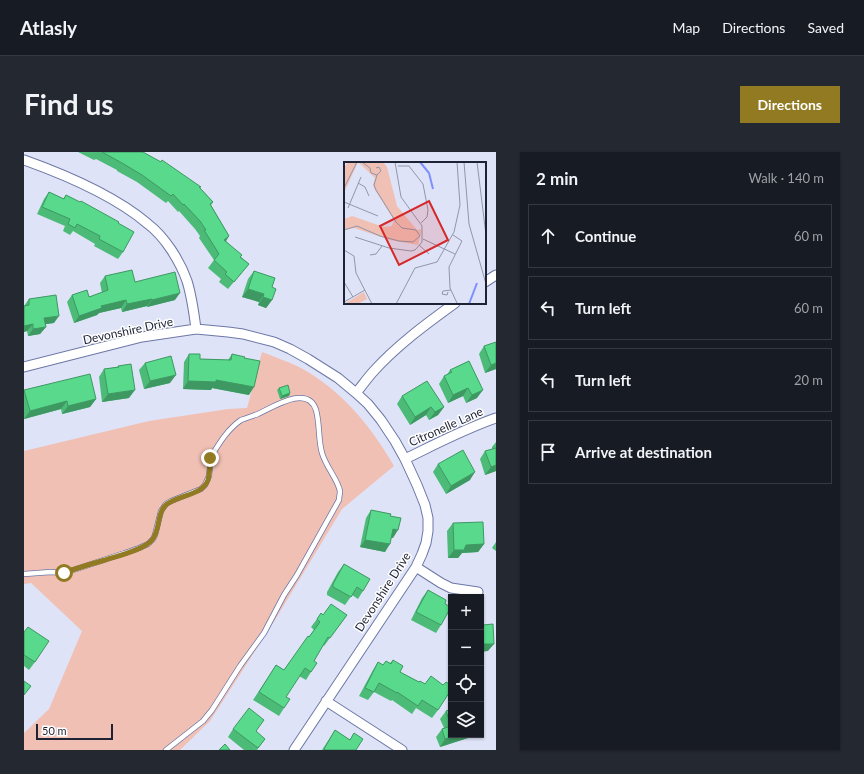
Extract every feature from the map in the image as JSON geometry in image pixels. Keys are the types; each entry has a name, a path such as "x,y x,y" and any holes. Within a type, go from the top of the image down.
{"street":[{"path":"24,160 108,196 152,228 170,248 187,281 196,329"},
{"path":"486,281 496,275"},
{"path":"356,393 372,373 405,341 454,304"},
{"name":"Devonshire Drive","path":"24,367 142,338 196,329 236,333 274,342 308,359 338,378 356,393 368,404 381,420 405,459 422,498 428,518 426,544 416,567 294,750"},
{"name":"Citronelle Lane","path":"405,459 476,425 496,418"},
{"path":"416,567 451,588 478,592"},
{"path":"326,700 402,750"}],"lane":[{"path":"24,574 51,572 64,573 148,544 155,535 161,511 166,504 201,489 208,481 210,458 228,432 236,424 241,420 288,401 304,398 311,401 317,412 321,451 325,463 340,493 339,500 297,575 284,595 264,633 240,666 212,710 203,721 166,750"}],"shaded area":[{"path":"262,352 299,367 328,386 341,397 365,423 394,466 342,509 275,620 210,721 180,750 24,750 24,733 49,709 82,631 31,583 24,584 24,451 149,421 228,409 247,408"}],"building":[{"path":"102,152 143,152 161,162 162,160 201,187 199,187 213,202 210,204 229,236 224,240 242,255 240,257 249,264 234,282 225,274 227,272 214,260 219,254 200,221 184,204 183,205 173,194 171,196 142,175"},
{"path":"49,192 64,199 66,195 80,202 81,201 134,232 123,252 99,239 100,236 77,224 75,228 68,224 70,219 42,207"},
{"path":"132,270 135,282 175,272 180,293 127,304 126,300 101,306 102,308 79,316 72,295 87,290 89,297 108,290 105,276"},
{"path":"254,271 275,278 272,287 276,289 272,300 263,297 264,294 248,289"},
{"path":"56,295 59,316 44,318 46,327 33,329 33,324 24,326 24,306 29,305 29,299"},
{"path":"496,342 496,363 491,365 484,346"},
{"path":"189,354 200,354 200,359 231,360 232,354 260,361 254,387 216,380 216,382 188,381"},
{"path":"171,356 176,375 150,381 145,363"},
{"path":"469,361 483,390 472,395 468,388 453,395 444,376 452,372 450,370"},
{"path":"131,364 135,390 108,394 104,369"},
{"path":"90,374 96,399 68,406 67,401 30,411 24,390"},
{"path":"427,381 444,407 435,412 431,407 415,417 402,396"},
{"path":"288,385 290,393 282,396 279,388"},
{"path":"496,448 496,465 491,467 485,451"},
{"path":"463,450 475,472 451,486 438,464"},
{"path":"371,510 391,514 390,516 401,518 398,530 393,529 390,544 365,540"},
{"path":"483,522 484,544 466,545 464,550 454,550 453,523"},
{"path":"344,564 370,579 363,591 357,587 351,597 333,587 333,584"},
{"path":"428,590 446,600 445,604 448,606 448,612 441,625 416,612"},
{"path":"331,604 347,615 330,638 328,637 314,661 317,663 311,672 305,668 286,697 290,699 284,708 259,692 276,665 284,670 320,622 317,619 321,613 323,615"},
{"path":"493,624 494,644 484,644 484,625"},
{"path":"28,627 49,641 35,662 24,655 24,632"},
{"path":"393,660 403,666 400,672 419,682 420,681 425,684 431,676 443,685 446,682 448,683 448,695 438,710 422,700 418,706 397,692 379,683 374,692 365,688 378,662 383,665 386,661 391,664"},
{"path":"24,681 31,686 24,695"},
{"path":"249,708 264,720 256,731 265,739 258,748 233,729"},
{"path":"448,727 448,738 445,739 442,729"},
{"path":"335,730 350,740 354,733 363,739 356,750 325,750 324,749"},
{"path":"225,744 230,750 219,750"}],"route":[{"path":"64,573 148,544 155,535 161,511 166,504 201,489 208,481 210,458"}]}
